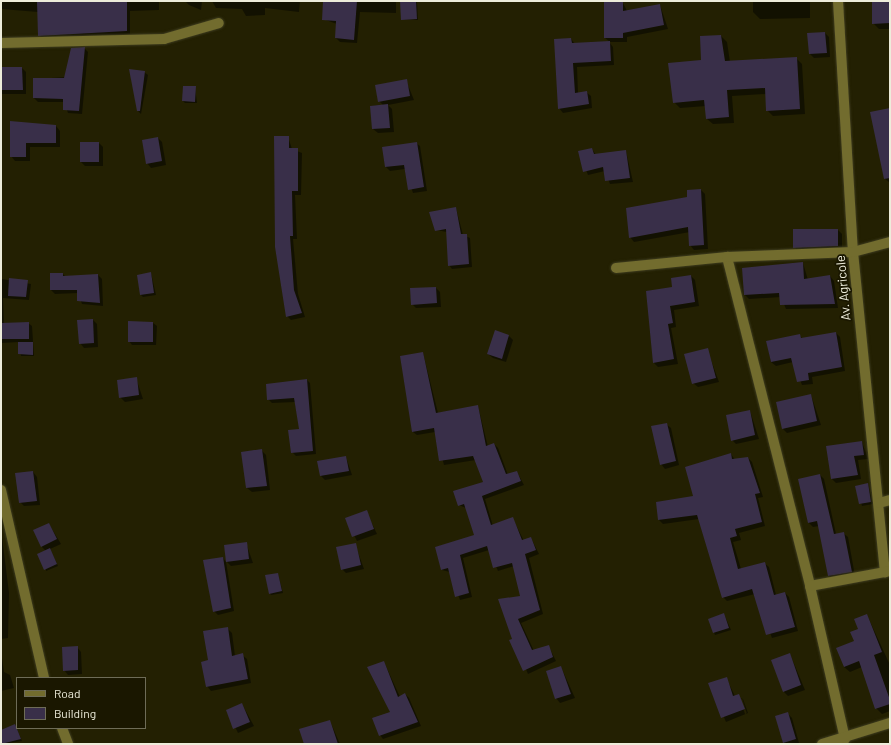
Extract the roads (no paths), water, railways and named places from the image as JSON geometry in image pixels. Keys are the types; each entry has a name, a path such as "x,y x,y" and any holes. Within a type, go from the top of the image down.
{"street":[{"name":"Av. Agricole","path":"838,1 853,252 879,503 888,571"},
{"path":"1,44 164,39 219,22"},
{"path":"616,268 726,257 853,252 890,242"},
{"path":"726,257 810,586 845,739"},
{"path":"1,490 44,677"},
{"path":"879,503 890,500"},
{"path":"810,586 888,571"},
{"path":"822,744 845,739 890,723"},
{"path":"62,729 68,744"}]}
